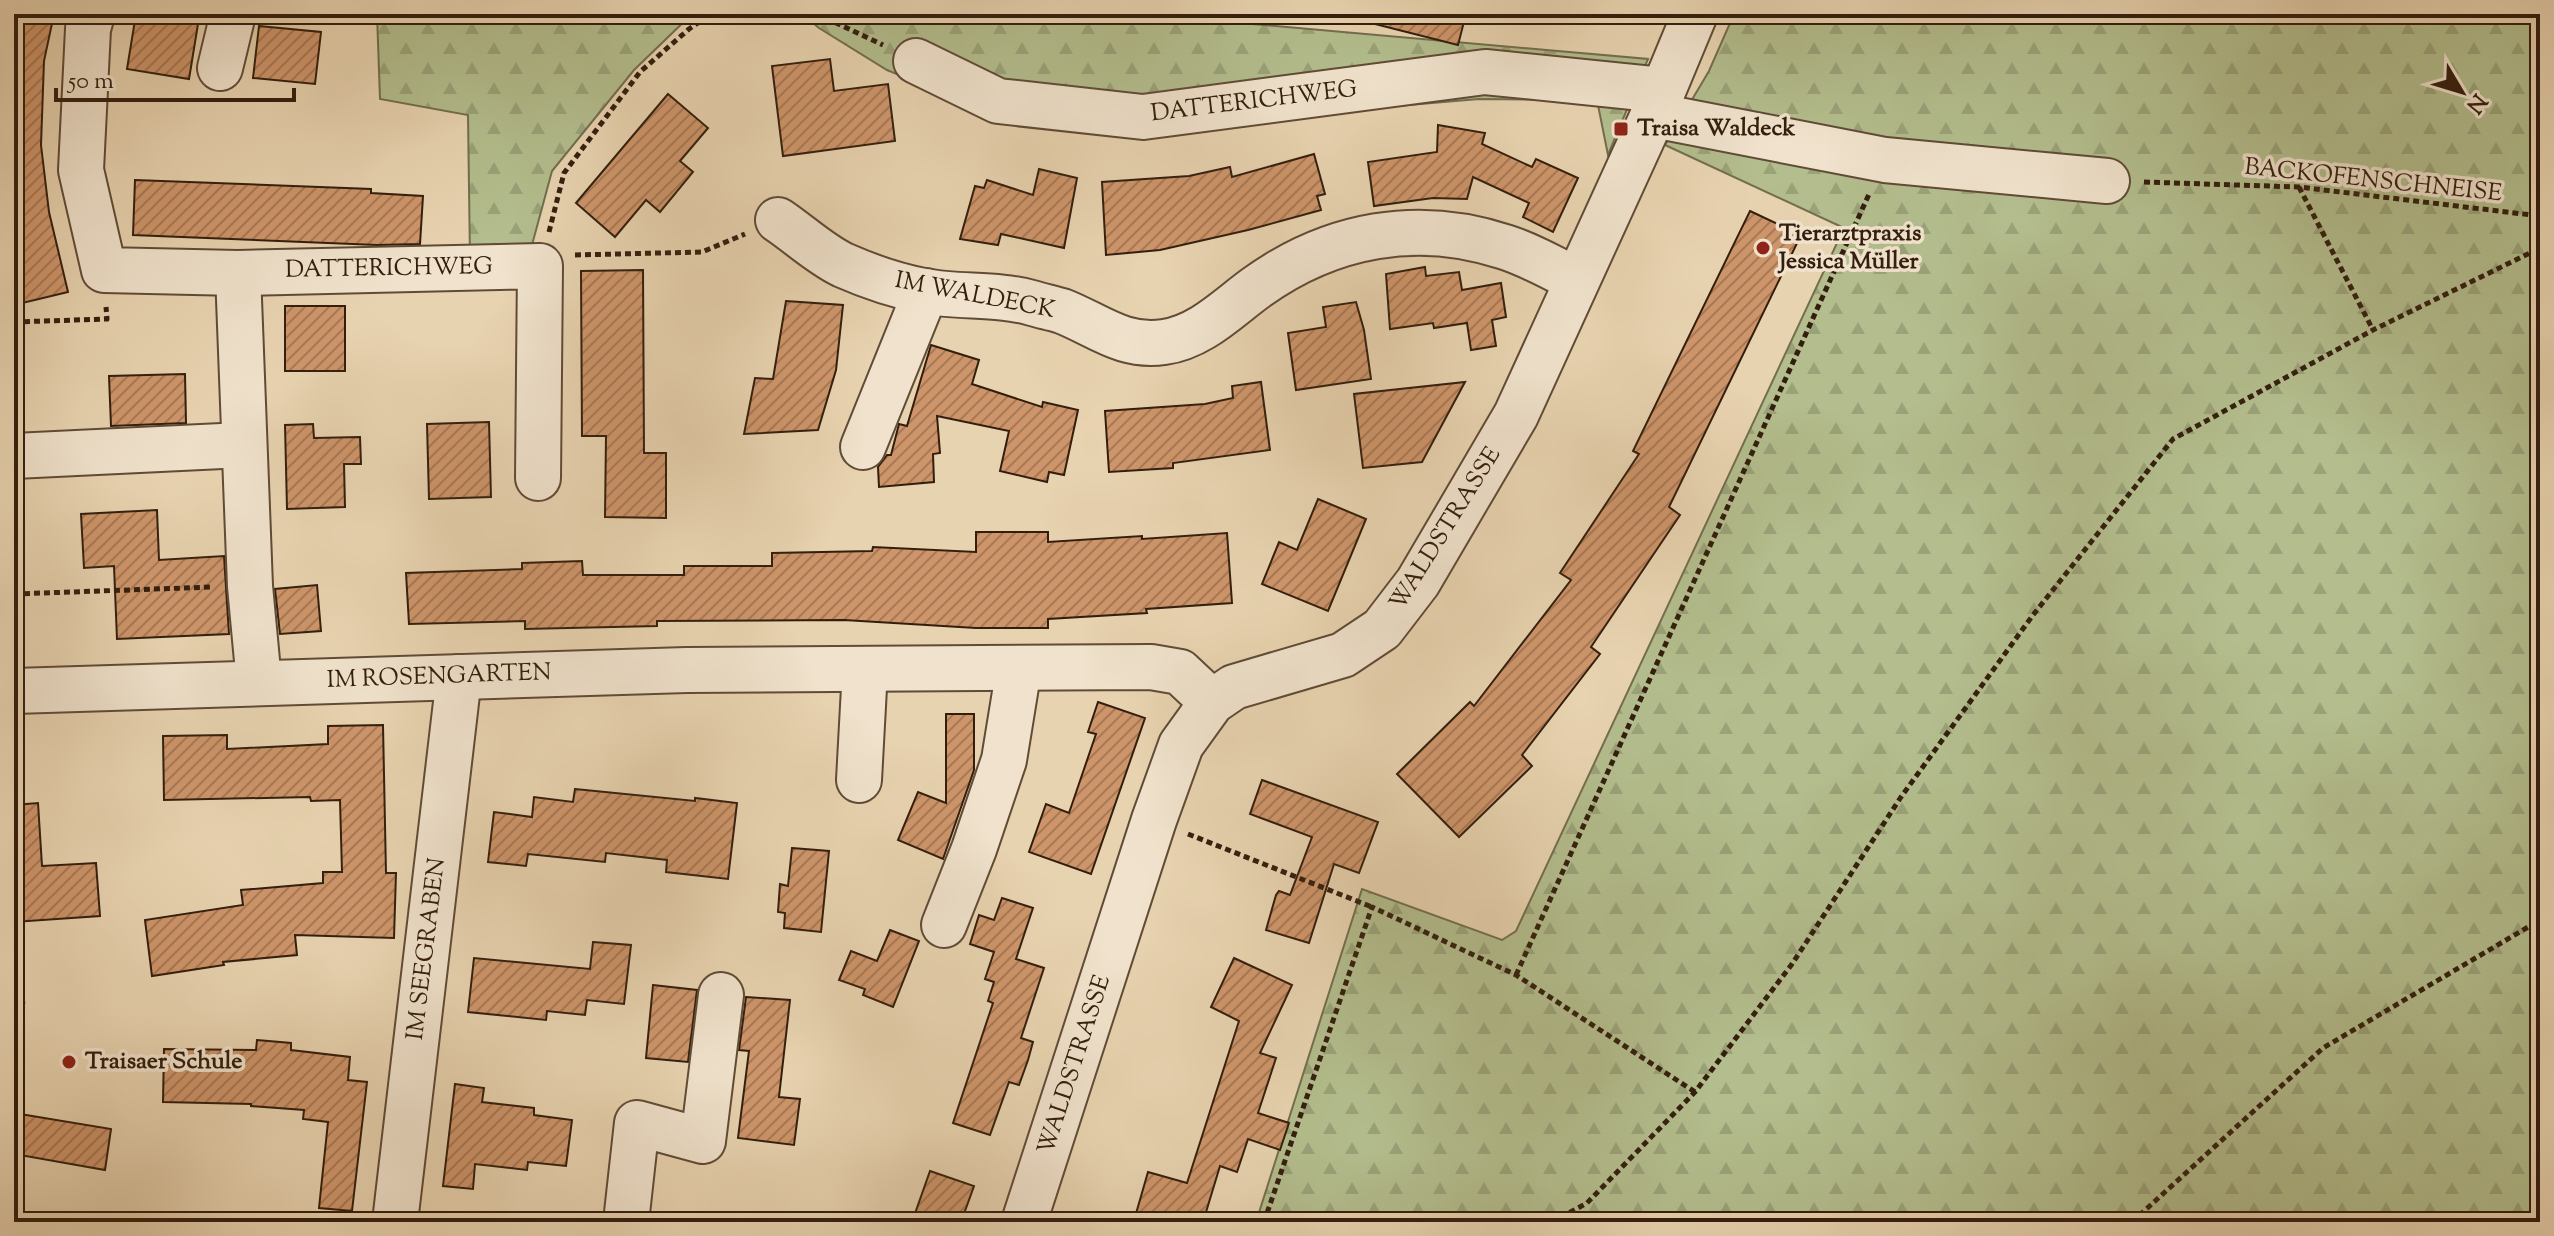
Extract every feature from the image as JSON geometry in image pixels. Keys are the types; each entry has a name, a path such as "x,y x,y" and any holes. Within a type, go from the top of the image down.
{"street":[{"path":"92,14 88,29 81,170 104,270"},
{"path":"220,68 233,14"},
{"name":"WALDSTRASSE","path":"1024,1222 1181,745 1212,702 1234,687 1343,655 1382,629 1418,582 1516,415 1695,14"},
{"name":"DATTERICHWEG","path":"916,61 998,101 1143,117 1485,72 1657,102 1885,160 2107,181"},
{"name":"IM WALDECK","path":"778,220 841,264 894,283 926,291 1023,300 1063,312 1117,339 1142,343 1167,342 1210,324 1259,285 1317,251 1376,234 1471,237 1505,247 1576,280"},
{"path":"538,478 540,266"},
{"name":"DATTERICHWEG","path":"104,270 238,273 540,266"},
{"path":"238,273 250,586 259,682"},
{"path":"863,447 926,291"},
{"path":"14,456 243,445"},
{"name":"IM ROSENGARTEN","path":"14,691 687,670 1151,667 1180,672 1212,702"},
{"path":"944,925 1004,760 1019,668"},
{"path":"859,780 865,669"},
{"name":"IM SEEGRABEN","path":"395,1222 459,677"},
{"path":"626,1222 637,1123 703,1141 721,995"}],"path":[{"path":"540,266 564,173 640,72 711,14"},
{"path":"817,14 916,61"},
{"path":"1516,975 1885,160"},
{"name":"BACKOFENSCHNEISE","path":"2107,181 2299,187 2540,216"},
{"path":"2299,187 2373,330"},
{"path":"540,266 580,254 702,252 778,220"},
{"path":"1552,1222 1587,1203 1695,1092 1792,964 1901,797 2008,650 2173,439 2373,330 2540,248"},
{"path":"14,322 107,319 104,270"},
{"path":"14,594 250,586"},
{"path":"1154,820 1372,907 1516,975 1695,1092"},
{"path":"1264,1222 1372,907"},
{"path":"2132,1222 2323,1048 2540,920"},
{"path":"14,1003 25,1001"}],"green space":[{"path":"377,14 692,14 634,70 552,171 529,256 470,260 468,115 380,99"},
{"path":"802,14 1140,14 1648,59 1608,155 1597,100 1479,99 1362,109 968,103 887,70"},
{"path":"1734,14 2540,14 2540,1222 1256,1222 1362,889 1502,940 1516,931 1844,228 1665,145 1709,71"}],"building":[{"path":"14,14 54,14 44,61 41,145 49,212 68,292 14,305"},
{"path":"136,14 198,24 189,79 127,69"},
{"path":"1372,14 1466,14 1458,45 1371,23"},
{"path":"259,26 321,32 315,84 253,78"},
{"path":"830,59 834,91 888,84 895,141 783,156 772,66"},
{"path":"668,94 708,128 680,161 693,172 660,212 646,200 615,237 576,203"},
{"path":"1438,125 1485,133 1482,144 1532,167 1536,159 1578,178 1553,232 1523,217 1529,203 1473,177 1467,199 1433,198 1374,206 1368,162 1437,152"},
{"path":"1314,154 1325,194 1317,196 1321,210 1160,250 1106,255 1102,182 1189,176 1230,167 1232,177"},
{"path":"1039,169 1077,178 1064,248 1001,234 998,245 960,239 975,186 984,188 987,180 1033,195"},
{"path":"135,180 371,189 371,193 423,196 420,244 133,235"},
{"path":"1750,211 1801,235 1669,507 1680,515 1591,647 1600,654 1522,755 1532,766 1459,837 1397,774 1470,702 1474,706 1571,580 1560,573 1639,454 1633,451"},
{"path":"1425,267 1426,276 1459,272 1462,290 1501,283 1506,317 1492,320 1496,346 1471,350 1467,323 1434,328 1433,323 1390,329 1386,274"},
{"path":"643,270 644,453 666,453 666,518 605,517 606,436 582,436 581,271"},
{"path":"786,301 843,305 836,370 818,430 744,434 755,378 773,379"},
{"path":"1356,302 1364,330 1371,379 1296,390 1288,333 1326,327 1323,307"},
{"path":"285,306 345,306 345,371 285,371"},
{"path":"931,345 979,360 972,384 1042,407 1043,402 1078,410 1064,475 1049,472 1047,482 1000,471 1009,431 937,416 940,453 933,454 934,482 879,487 878,467 887,455 891,455 899,424 907,426"},
{"path":"185,374 186,423 111,426 109,376"},
{"path":"1261,382 1270,450 1173,463 1173,468 1109,472 1105,411 1205,404 1233,398 1232,386"},
{"path":"1465,382 1422,462 1363,468 1354,394"},
{"path":"489,422 491,497 429,499 427,424"},
{"path":"313,424 314,438 360,437 361,464 344,464 345,507 287,509 285,425"},
{"path":"1318,499 1366,519 1328,611 1262,584 1279,542 1297,550"},
{"path":"157,510 159,560 224,556 229,634 117,639 114,566 84,568 81,514"},
{"path":"976,532 1048,532 1048,542 1227,533 1232,603 1146,609 1147,613 1048,619 1048,628 976,628 844,620 657,621 657,626 525,629 525,621 409,624 406,573 522,569 522,563 582,561 583,575 684,575 684,566 772,566 772,553 872,551 873,547 976,552"},
{"path":"317,585 321,631 280,634 275,589"},
{"path":"1098,702 1145,718 1091,874 1029,852 1046,804 1069,813 1096,734 1088,732"},
{"path":"946,714 974,714 974,770 943,859 898,840 918,792 946,803"},
{"path":"383,725 386,873 396,873 394,938 295,935 297,955 223,962 224,965 152,976 145,920 243,905 241,890 323,883 323,872 342,872 340,800 311,801 310,797 164,800 163,736 227,735 227,749 328,744 328,726"},
{"path":"1262,780 1378,822 1359,873 1334,864 1309,943 1266,930 1276,895 1279,891 1290,895 1312,837 1250,814"},
{"path":"575,789 737,803 728,879 666,872 667,860 606,853 605,862 528,854 526,866 488,862 494,812 532,817 534,797 573,802"},
{"path":"38,803 42,866 96,863 100,916 14,922 14,805"},
{"path":"792,848 829,851 821,932 784,928 785,913 778,912 780,884 788,886"},
{"path":"1002,898 1033,908 1016,959 1044,968 1021,1038 1033,1042 1028,1060 1019,1085 1009,1082 990,1135 953,1123 993,1003 988,1001 994,982 985,979 994,952 970,944 979,915 994,920"},
{"path":"890,930 919,941 893,1007 863,995 865,989 839,980 851,951 877,961"},
{"path":"593,942 631,945 624,1004 587,1000 585,1015 547,1011 546,1020 468,1012 474,958 590,969"},
{"path":"1234,958 1292,985 1260,1053 1276,1058 1258,1113 1289,1123 1280,1150 1248,1139 1237,1172 1220,1166 1203,1222 1152,1222 1135,1217 1148,1172 1187,1183 1239,1021 1211,1007"},
{"path":"653,985 697,990 688,1062 646,1058"},
{"path":"746,997 790,1000 779,1097 800,1099 794,1145 738,1138 749,1051 739,1050"},
{"path":"257,1040 291,1043 291,1050 350,1057 348,1080 367,1082 352,1211 319,1208 328,1122 303,1119 304,1110 251,1104 163,1102 164,1049 256,1050"},
{"path":"455,1084 484,1088 482,1102 534,1108 534,1115 572,1120 566,1166 528,1162 527,1170 475,1164 473,1189 443,1186"},
{"path":"14,1113 111,1129 105,1170 14,1154"},
{"path":"930,1171 974,1186 961,1222 912,1222"}],"place":[{"name":"Traisa Waldeck","path":"1621,129"},
{"name":"Tierarztpraxis Jessica Müller","path":"1763,248"},
{"name":"Traisaer Schule","path":"69,1062"}]}
